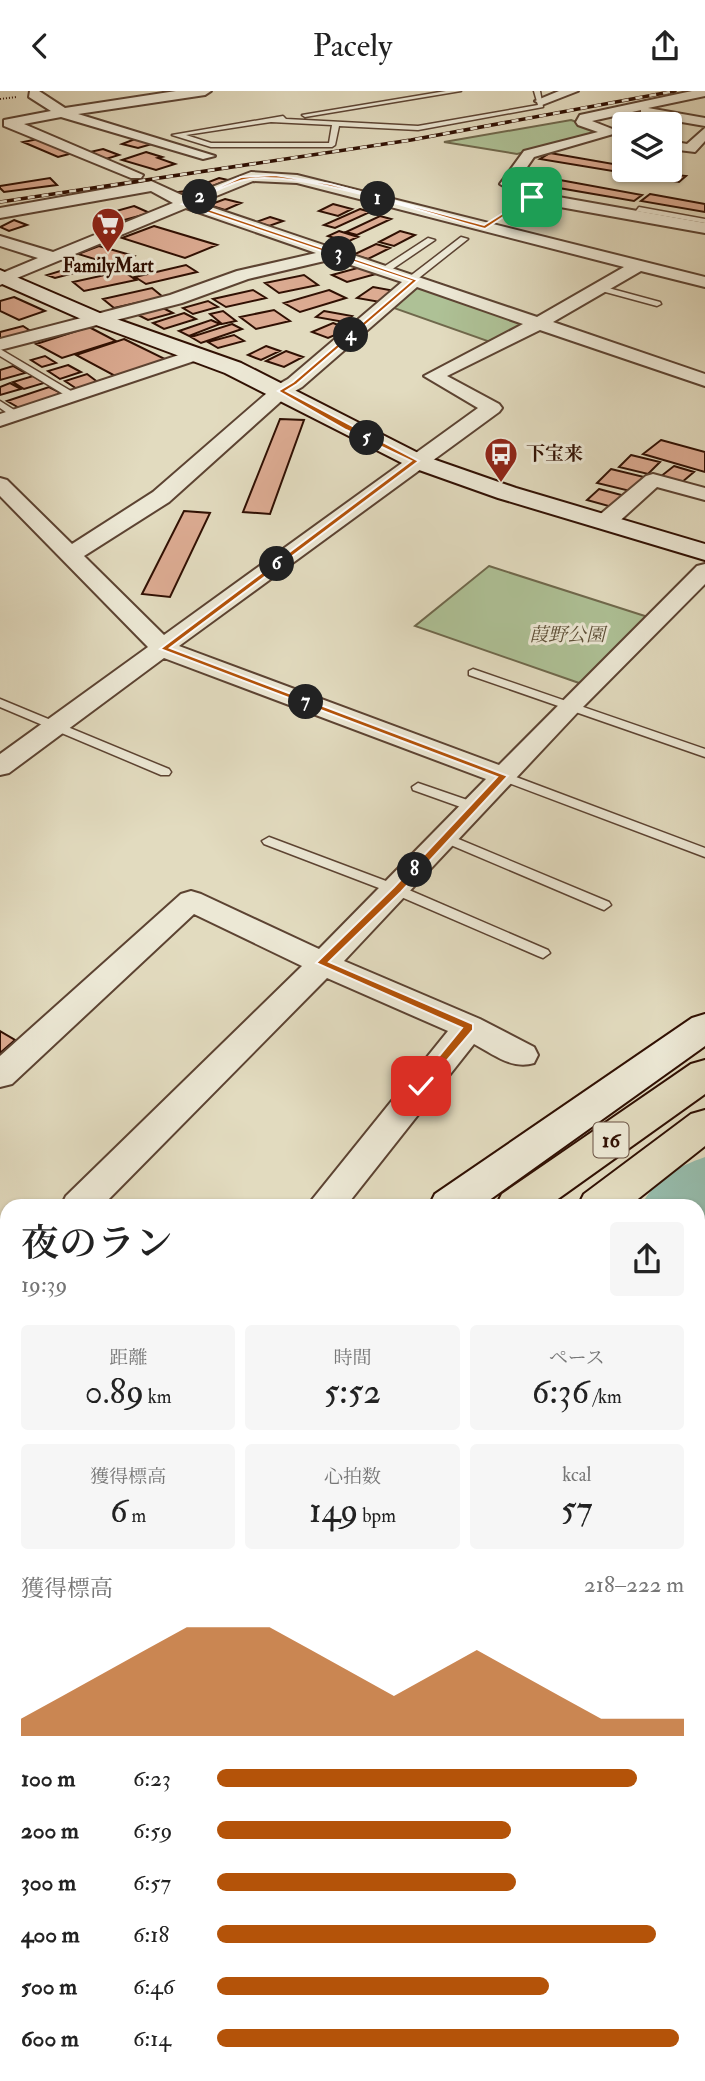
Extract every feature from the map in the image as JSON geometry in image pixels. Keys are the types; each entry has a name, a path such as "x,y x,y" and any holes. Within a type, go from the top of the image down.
{"main road":[{"name":"16","path":"527,1199 705,1074"},
{"name":"16","path":"608,1199 705,1125"}],"street":[{"path":"6,124 102,105 205,91"},
{"path":"540,96 572,91"},
{"path":"612,131 583,122 585,118 705,92"},
{"path":"34,95 65,114 208,156"},
{"path":"626,108 705,122"},
{"path":"6,124 136,175"},
{"path":"698,150 705,132"},
{"path":"612,135 529,153 507,184 506,191 705,228"},
{"path":"1,277 185,204 243,178 275,177 485,219 705,282"},
{"path":"0,213 152,186 185,204 337,253 705,380"},
{"path":"513,209 532,197"},
{"path":"34,207 69,217"},
{"path":"95,223 120,230"},
{"path":"0,241 47,258"},
{"path":"0,247 47,258"},
{"path":"0,345 176,299 243,275 337,253"},
{"path":"0,767 492,408 433,376 539,323 641,264"},
{"path":"1,277 95,318 197,354 281,391 349,429 416,461 705,552"},
{"path":"71,555 161,497 413,280"},
{"path":"5,413 73,395 197,354"},
{"path":"605,522 653,480 705,494"},
{"path":"0,484 164,649 503,776"},
{"path":"86,1199 397,890 569,707 705,571"},
{"path":"0,1075 191,901 321,963 469,1027 522,1055"},
{"path":"332,1199 469,1027"},
{"path":"460,1199 701,1031"}],"lane":[{"path":"336,123 332,145 211,145 175,135 458,91"},
{"path":"272,120 418,128 541,106 540,96"},
{"path":"639,209 705,221"},
{"path":"413,280 464,239"},
{"path":"385,270 431,240"},
{"path":"601,288 657,304"},
{"path":"0,352 73,395"},
{"path":"473,673 705,753"},
{"path":"0,703 165,772"},
{"path":"503,776 705,853"},
{"path":"418,787 474,807"},
{"path":"444,837 604,905"},
{"path":"268,841 397,890 543,953"}],"green space":[{"path":"571,120 604,132 517,154 444,142"},
{"path":"418,284 530,323 493,343 391,307"},
{"name":"葭野公園","path":"489,566 648,617 582,684 415,626"}],"building":[{"path":"38,139 73,153 58,157 23,142"},
{"path":"135,139 152,144 138,148 122,144"},
{"path":"103,149 119,155 106,159 90,152"},
{"path":"146,152 175,164 156,170 122,160"},
{"path":"550,153 612,164 612,171 540,159"},
{"path":"538,176 642,195 634,201 530,183"},
{"path":"50,178 57,185 4,192 0,188 0,186"},
{"path":"219,178 228,180 185,197 171,193 186,191"},
{"path":"650,194 705,204 705,212 641,201"},
{"path":"225,199 241,203 225,210 209,205"},
{"path":"333,204 352,209 338,216 319,211"},
{"path":"134,206 150,213 117,222 102,215"},
{"path":"360,209 370,212 335,228 324,225"},
{"path":"380,216 391,219 357,235 346,232"},
{"path":"270,217 283,221 269,226 256,222"},
{"path":"14,220 27,225 9,231 0,227"},
{"path":"154,226 217,245 185,258 122,238"},
{"path":"339,231 358,237 347,242 328,236"},
{"path":"400,231 415,235 394,246 379,242"},
{"path":"376,244 390,248 368,259 353,255"},
{"path":"99,246 134,256 114,265 78,254"},
{"path":"186,265 197,272 146,284 135,277"},
{"path":"361,267 376,274 347,282 332,275"},
{"path":"70,268 78,272 55,278 47,275"},
{"path":"123,271 136,280 84,291 73,282"},
{"path":"304,275 318,285 279,293 265,283"},
{"path":"373,287 395,291 380,302 357,298"},
{"path":"152,288 163,297 114,308 103,299"},
{"path":"253,290 266,298 226,307 213,299"},
{"path":"329,290 346,298 300,312 284,303"},
{"path":"14,297 45,311 19,320 0,311 0,301"},
{"path":"208,301 218,307 193,314 183,308"},
{"path":"161,307 173,313 148,320 136,314"},
{"path":"274,310 290,321 256,329 240,317"},
{"path":"223,311 236,321 222,324 210,314"},
{"path":"324,311 352,316 344,322 316,317"},
{"path":"184,313 196,319 164,329 153,323"},
{"path":"211,320 220,324 189,336 179,331"},
{"path":"333,323 349,329 328,338 312,332"},
{"path":"232,324 242,329 201,343 191,337"},
{"path":"23,326 32,332 0,341 0,332"},
{"path":"89,327 116,341 62,358 36,344"},
{"path":"234,335 244,341 218,348 208,342"},
{"path":"124,339 167,360 117,377 76,355"},
{"path":"266,346 280,351 261,360 248,355"},
{"path":"286,351 303,357 284,367 266,361"},
{"path":"45,356 56,363 42,367 31,360"},
{"path":"68,365 81,372 60,379 48,371"},
{"path":"13,366 25,373 0,380 0,370"},
{"path":"87,374 99,383 77,389 65,381"},
{"path":"33,376 44,383 24,389 13,382"},
{"path":"10,383 21,389 0,395 0,387"},
{"path":"49,387 63,394 21,409 7,401"},
{"path":"280,419 304,420 270,514 243,512"},
{"path":"661,440 705,452 705,472 643,454"},
{"path":"631,455 660,462 648,474 619,467"},
{"path":"674,466 694,472 681,483 660,477"},
{"path":"611,469 644,477 630,491 597,483"},
{"path":"599,489 625,496 612,507 587,500"},
{"path":"184,511 210,513 170,597 142,594"},
{"path":"0,1031 15,1040 0,1053"}],"waterway":[{"path":"683,1199 705,1183"}],"railway":[{"path":"0,202 411,140 675,91"}],"place":[{"name":"FamilyMart","path":"108,254"},
{"name":"下宝来","path":"501,484"}],"route":[{"path":"421,1086 469,1027 321,963 397,890 503,776 164,649 416,461 349,429 281,391 295,383 415,280 185,204 243,178 275,177 330,186 485,227 532,197"}]}
